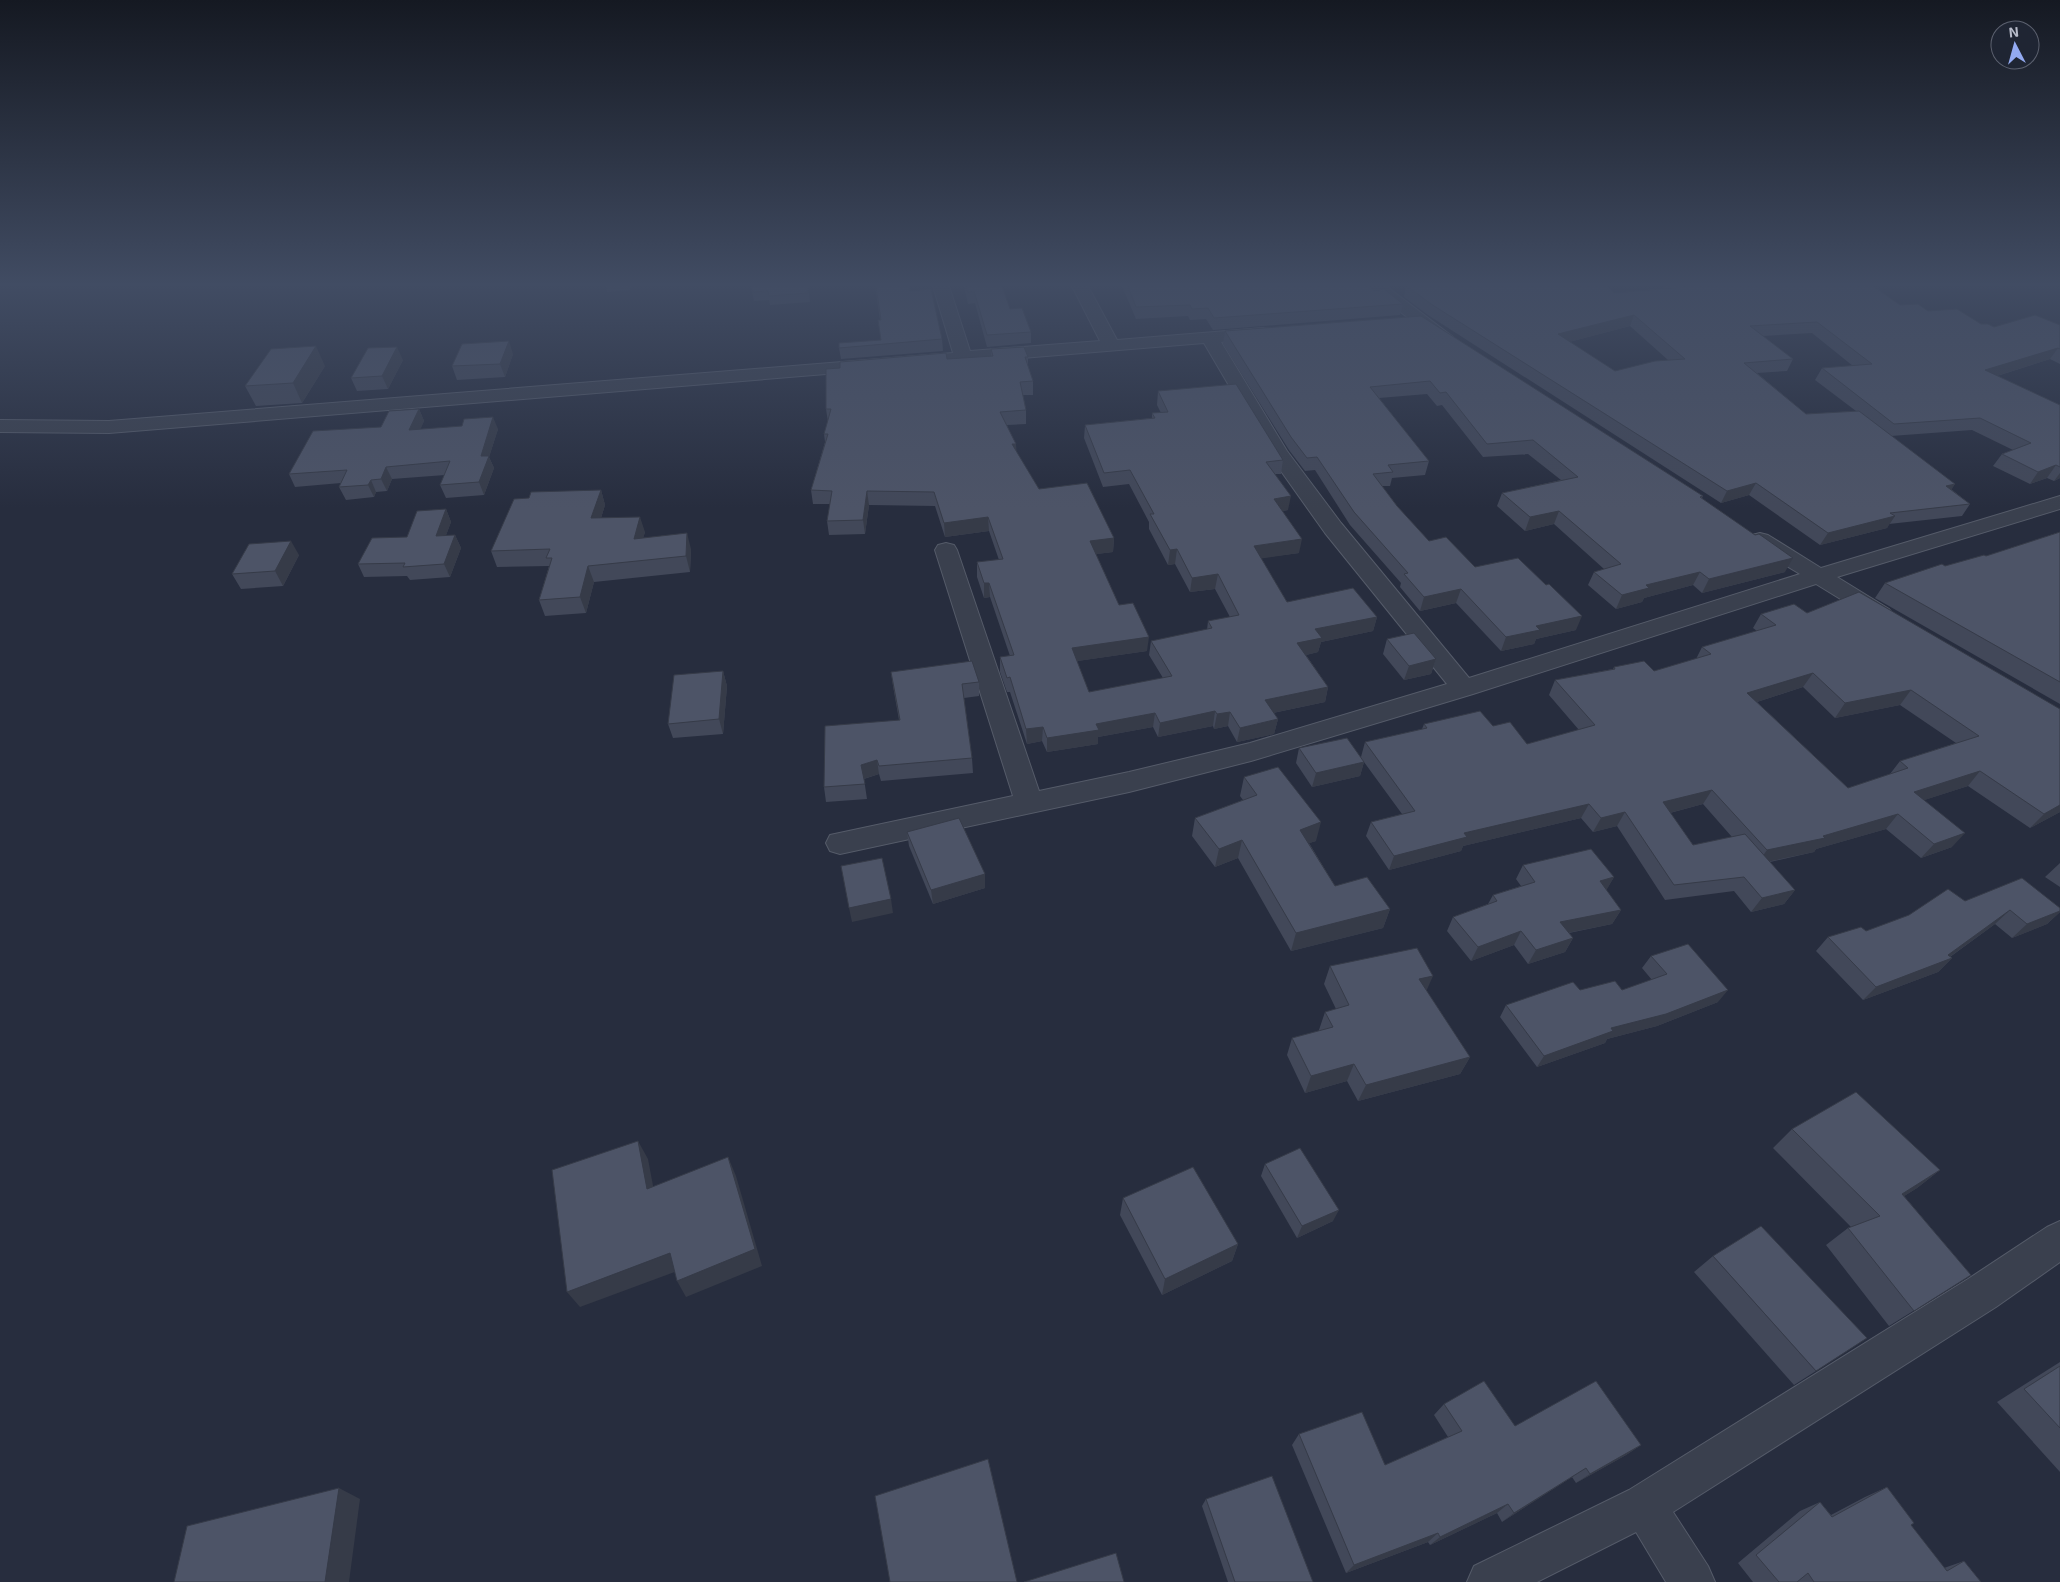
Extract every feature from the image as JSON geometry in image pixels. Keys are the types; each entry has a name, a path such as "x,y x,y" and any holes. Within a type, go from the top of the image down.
{"street":[{"path":"0,426 109,427 917,360"},
{"path":"1223,360 1283,460 1333,528 1464,688"},
{"path":"840,843 1129,782 1250,752 1464,688 1817,576 2060,502"},
{"path":"1741,528 1901,626"},
{"path":"946,550 1029,803"},
{"path":"1490,1582 1644,1505 1982,1293 2060,1240"},
{"path":"1644,1505 1692,1582"}],"building":[{"path":"263,360 307,360 293,383 245,386"},
{"path":"361,360 390,360 382,376 351,378"},
{"path":"455,360 502,360 500,364 452,366"},
{"path":"866,360 1026,360 1033,381 1020,382 1026,410 1000,412 1016,444 1012,444 1039,489 1087,483 1114,538 1090,541 1119,605 1133,603 1149,637 1072,648 1089,692 1172,676 1151,641 1212,628 1208,621 1239,615 1218,574 1192,578 1177,549 1170,550 1150,514 1154,514 1130,470 1104,473 1085,425 1155,418 1152,413 1168,412 1158,391 1236,384 1283,460 1266,462 1291,496 1274,499 1302,539 1254,546 1287,602 1353,588 1377,617 1315,629 1322,638 1297,643 1328,687 1265,700 1278,719 1240,728 1230,712 1217,714 1215,711 1160,723 1155,713 1096,724 1099,730 1047,738 1043,727 1026,729 1010,677 1007,678 1000,657 1014,655 989,583 984,583 977,562 1003,559 988,517 944,523 934,492 867,491 863,520 827,521 832,491 811,490 828,434 824,434 831,409 826,409 826,369 840,368 840,362"},
{"path":"1243,360 1490,360 1703,496 1700,497 1755,535 1759,534 1793,558 1709,579 1700,572 1646,585 1649,588 1622,595 1594,572 1621,564 1559,511 1530,517 1502,493 1578,477 1533,440 1487,444 1446,392 1440,393 1430,381 1370,387 1429,461 1388,465 1393,472 1373,474 1397,506 1429,541 1446,537 1475,567 1518,558 1546,585 1549,584 1582,616 1536,626 1540,630 1506,637 1461,589 1424,597 1404,574 1408,573 1354,512 1317,457 1307,458 1291,437"},
{"path":"1519,360 1598,360 1615,371 1655,361 1673,360 1783,360 1744,363 1806,414 1859,411 1955,484 1946,486 1970,504 1890,513 1895,516 1828,533 1756,483 1727,491"},
{"path":"1867,360 2019,360 1985,370 2060,405 2060,467 2056,465 2038,472 2002,454 2031,443 1980,418 1894,424 1822,368 1872,364"},
{"path":"419,409 409,430 462,426 464,419 493,417 481,456 489,456 479,482 440,485 450,461 386,467 381,479 371,480 368,485 339,487 347,470 289,474 313,431 381,427 389,411"},
{"path":"601,490 591,518 640,517 634,539 687,533 686,556 588,566 580,597 539,600 552,558 546,558 550,549 491,551 514,499 529,498 531,492"},
{"path":"446,509 436,536 455,535 444,564 403,567 405,563 358,564 372,538 407,537 417,511"},
{"path":"2060,532 2060,682 1885,583 1942,564 1945,566 1986,556"},
{"path":"291,541 275,571 232,574 249,544"},
{"path":"1859,592 2060,709 2060,805 2044,814 1980,771 1914,792 1965,833 1934,844 1898,814 1823,836 1825,838 1767,850 1712,790 1663,802 1693,845 1745,834 1795,890 1762,898 1744,877 1674,885 1625,812 1601,818 1589,804 1464,833 1467,837 1394,856 1371,822 1415,811 1365,742 1427,728 1424,724 1480,711 1493,726 1510,722 1527,744 1595,725 1555,680 1615,669 1614,667 1644,661 1654,671 1711,654 1702,647 1776,625 1761,614 1794,604 1807,613","holes":["1813,673 1845,703 1911,690 1979,736 1900,761 1908,768 1848,788 1747,693"]},
{"path":"1414,633 1436,659 1409,666 1387,639"},
{"path":"972,661 979,682 962,684 972,758 879,766 877,760 861,765 865,784 824,787 825,726 900,720 891,672"},
{"path":"723,671 719,719 668,724 674,675"},
{"path":"1347,738 1364,762 1316,773 1299,748"},
{"path":"1278,767 1321,822 1300,830 1335,886 1367,877 1390,909 1296,933 1242,840 1219,849 1195,818 1257,795 1244,777"},
{"path":"959,818 985,874 931,890 907,832"},
{"path":"1591,849 1614,877 1600,881 1621,910 1560,922 1573,938 1536,950 1521,931 1478,947 1453,917 1497,901 1493,895 1535,882 1523,865"},
{"path":"882,858 891,899 849,908 841,866"},
{"path":"2022,878 2060,908 2060,911 2027,924 2010,910 1948,955 1952,958 1876,987 1828,937 1861,927 1866,931 1909,915 1948,889 1965,901"},
{"path":"1688,944 1728,990 1666,1014 1611,1028 1613,1031 1544,1056 1506,1005 1573,982 1580,990 1615,981 1622,990 1667,974 1651,956"},
{"path":"1417,948 1433,976 1419,979 1470,1057 1366,1085 1354,1064 1311,1076 1292,1038 1333,1027 1325,1012 1349,1005 1330,966"},
{"path":"1856,1092 1940,1170 1902,1194 1971,1275 1914,1311 1848,1228 1880,1216 1792,1129"},
{"path":"638,1141 647,1189 728,1157 755,1249 677,1281 670,1253 567,1292 552,1170"},
{"path":"1300,1148 1339,1210 1302,1226 1265,1164"},
{"path":"1193,1167 1238,1244 1165,1279 1123,1198"},
{"path":"1761,1226 1867,1338 1816,1371 1713,1256"},
{"path":"2060,1366 2060,1428 2024,1389"},
{"path":"1484,1381 1515,1426 1596,1381 1641,1445 1590,1474 1586,1468 1514,1513 1508,1504 1440,1537 1438,1533 1354,1565 1299,1434 1362,1412 1385,1465 1462,1431 1444,1404"},
{"path":"988,1459 1017,1582 890,1582 875,1496"},
{"path":"1272,1476 1313,1582 1235,1582 1206,1499"},
{"path":"1887,1487 1914,1523 1911,1525 1947,1571 1964,1561 1981,1582 1814,1582 1808,1573 1797,1582 1779,1582 1756,1555 1820,1502 1832,1517"},
{"path":"339,1488 325,1582 174,1582 187,1526"},
{"path":"1116,1553 1124,1582 1024,1582"}]}
